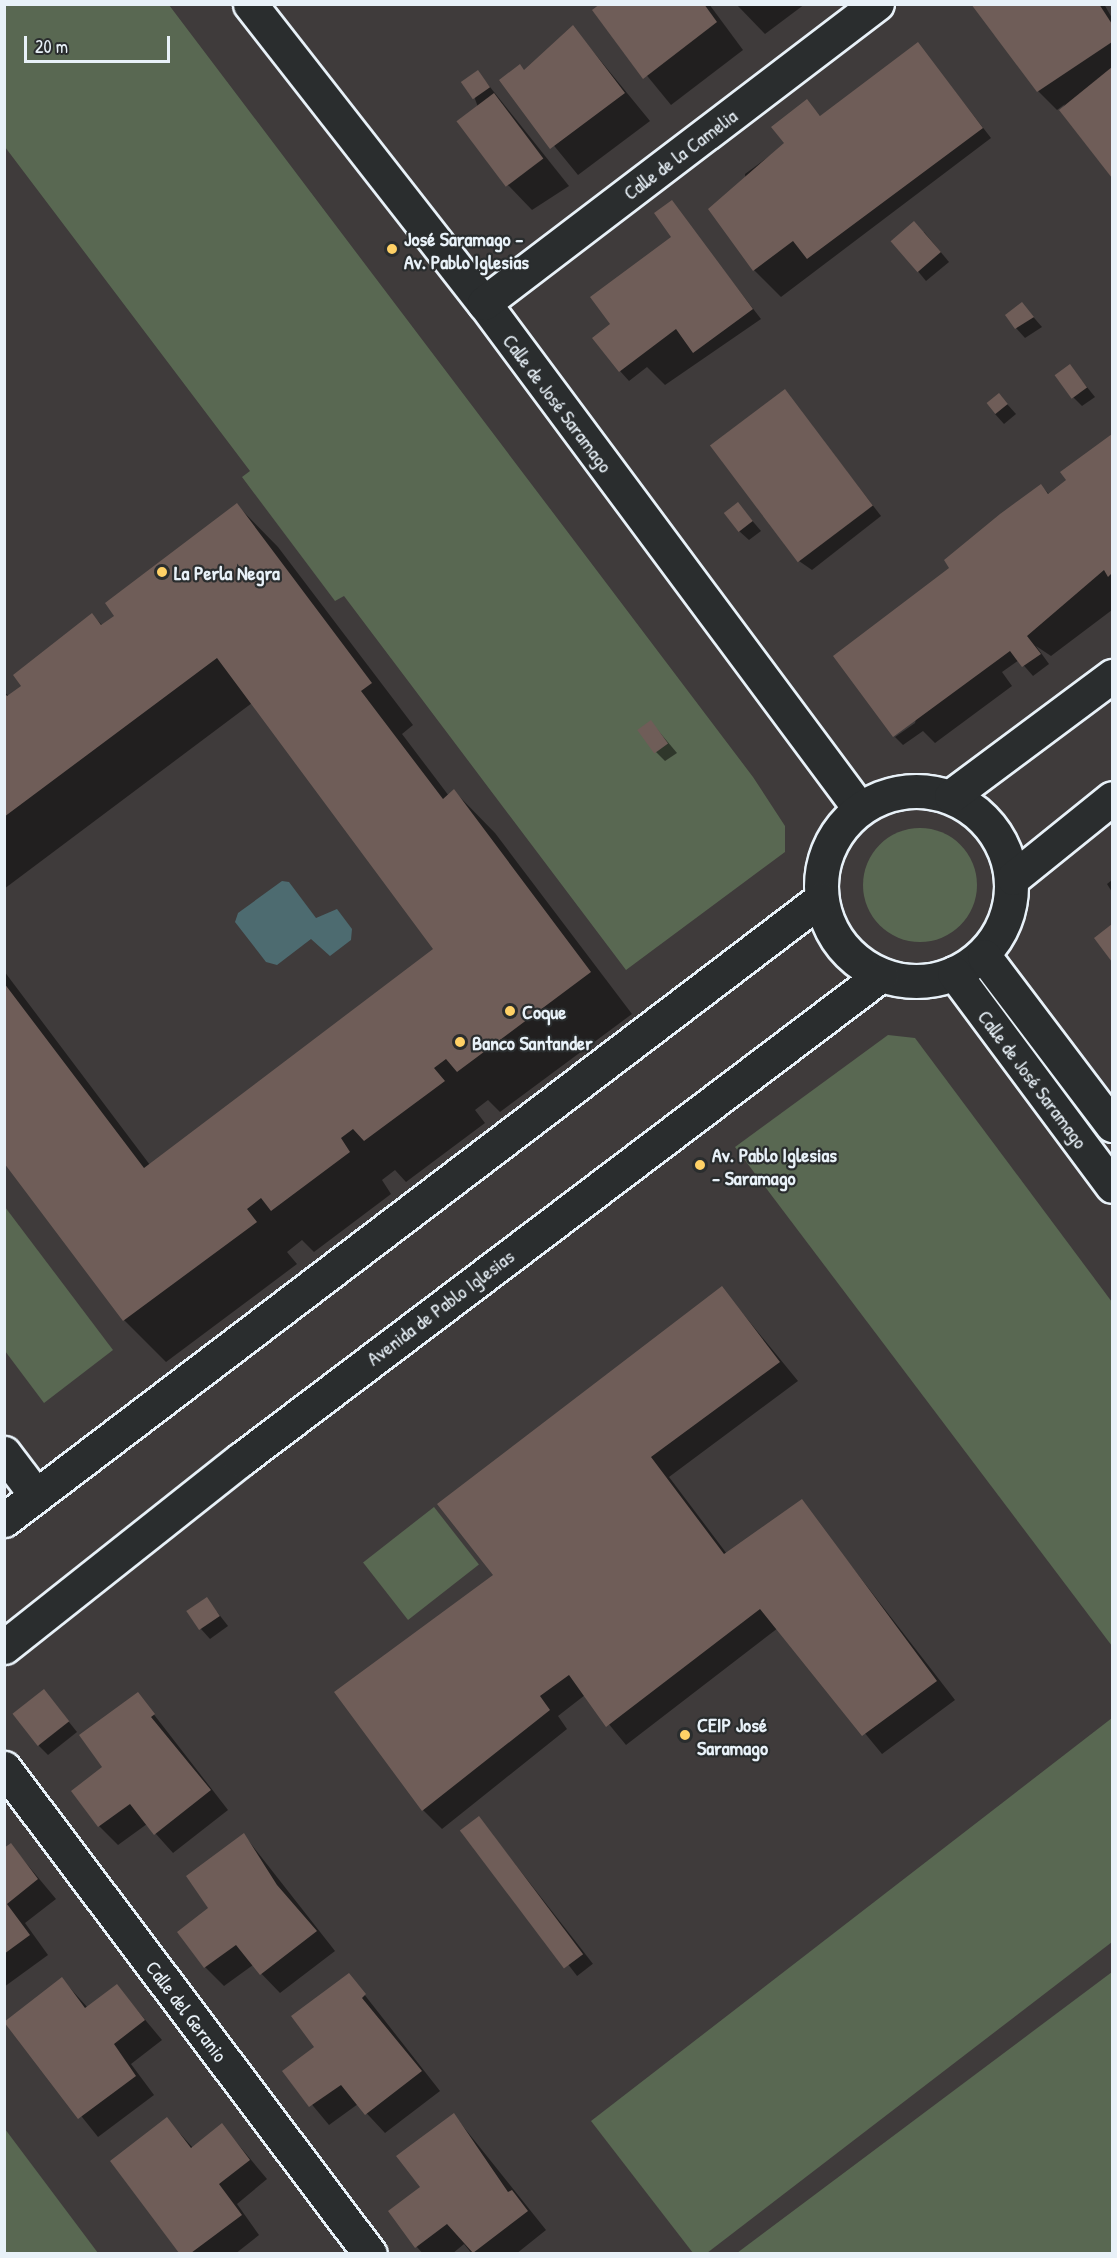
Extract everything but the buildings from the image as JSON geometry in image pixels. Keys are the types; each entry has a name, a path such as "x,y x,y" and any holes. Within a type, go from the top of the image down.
{"street":[{"name":"Calle de José Saramago","path":"250,4 483,303 859,808"},
{"name":"Calle de la Camelia","path":"483,303 877,4"},
{"path":"951,796 1113,676"},
{"path":"920,789 951,796 980,813 1000,839 1013,878 1011,903 984,956 954,973 927,981 881,975 847,952 830,927 821,899 828,848 859,808 887,793 920,789"},
{"path":"1013,878 1113,798"},
{"path":"4,1520 35,1494 821,899"},
{"name":"Calle de José Saramago","path":"984,956 1113,1125"},
{"name":"Calle de José Saramago","path":"954,973 1113,1186"},
{"name":"Avenida de Pablo Iglesias","path":"4,1647 240,1460 881,975"},
{"path":"4,1453 35,1494"},
{"name":"Calle del Geranio","path":"4,1768 370,2253"}],"green space":[{"path":"5,5 169,5 753,777 785,826 785,852 626,970 344,596 335,601 242,477 250,471 5,147"},
{"path":"920,828 942,832 961,844 973,863 977,885 973,907 961,926 942,938 920,942 898,938 879,926 867,907 863,885 867,863 879,844 898,832"},
{"path":"888,1035 915,1038 1112,1302 1112,1646 735,1147"},
{"path":"5,1207 113,1350 44,1403 5,1351"},
{"path":"434,1507 479,1565 408,1620 363,1562"},
{"path":"1112,1718 1112,1942 707,2253 693,2253 591,2121"},
{"path":"1112,1972 1112,2253 737,2253"},
{"path":"5,2129 98,2253 5,2253"}],"water":[{"path":"282,881 289,882 316,918 337,909 352,929 351,940 330,956 311,939 277,965 266,962 235,922 238,913"}],"place":[{"name":"José Saramago - Av. Pablo Iglesias","path":"392,249"},
{"name":"La Perla Negra","path":"162,572"},
{"name":"Coque","path":"510,1011"},
{"name":"Banco Santander","path":"460,1042"},
{"name":"Av. Pablo Iglesias - Saramago","path":"700,1165"},
{"name":"CEIP José Saramago","path":"685,1735"}]}
